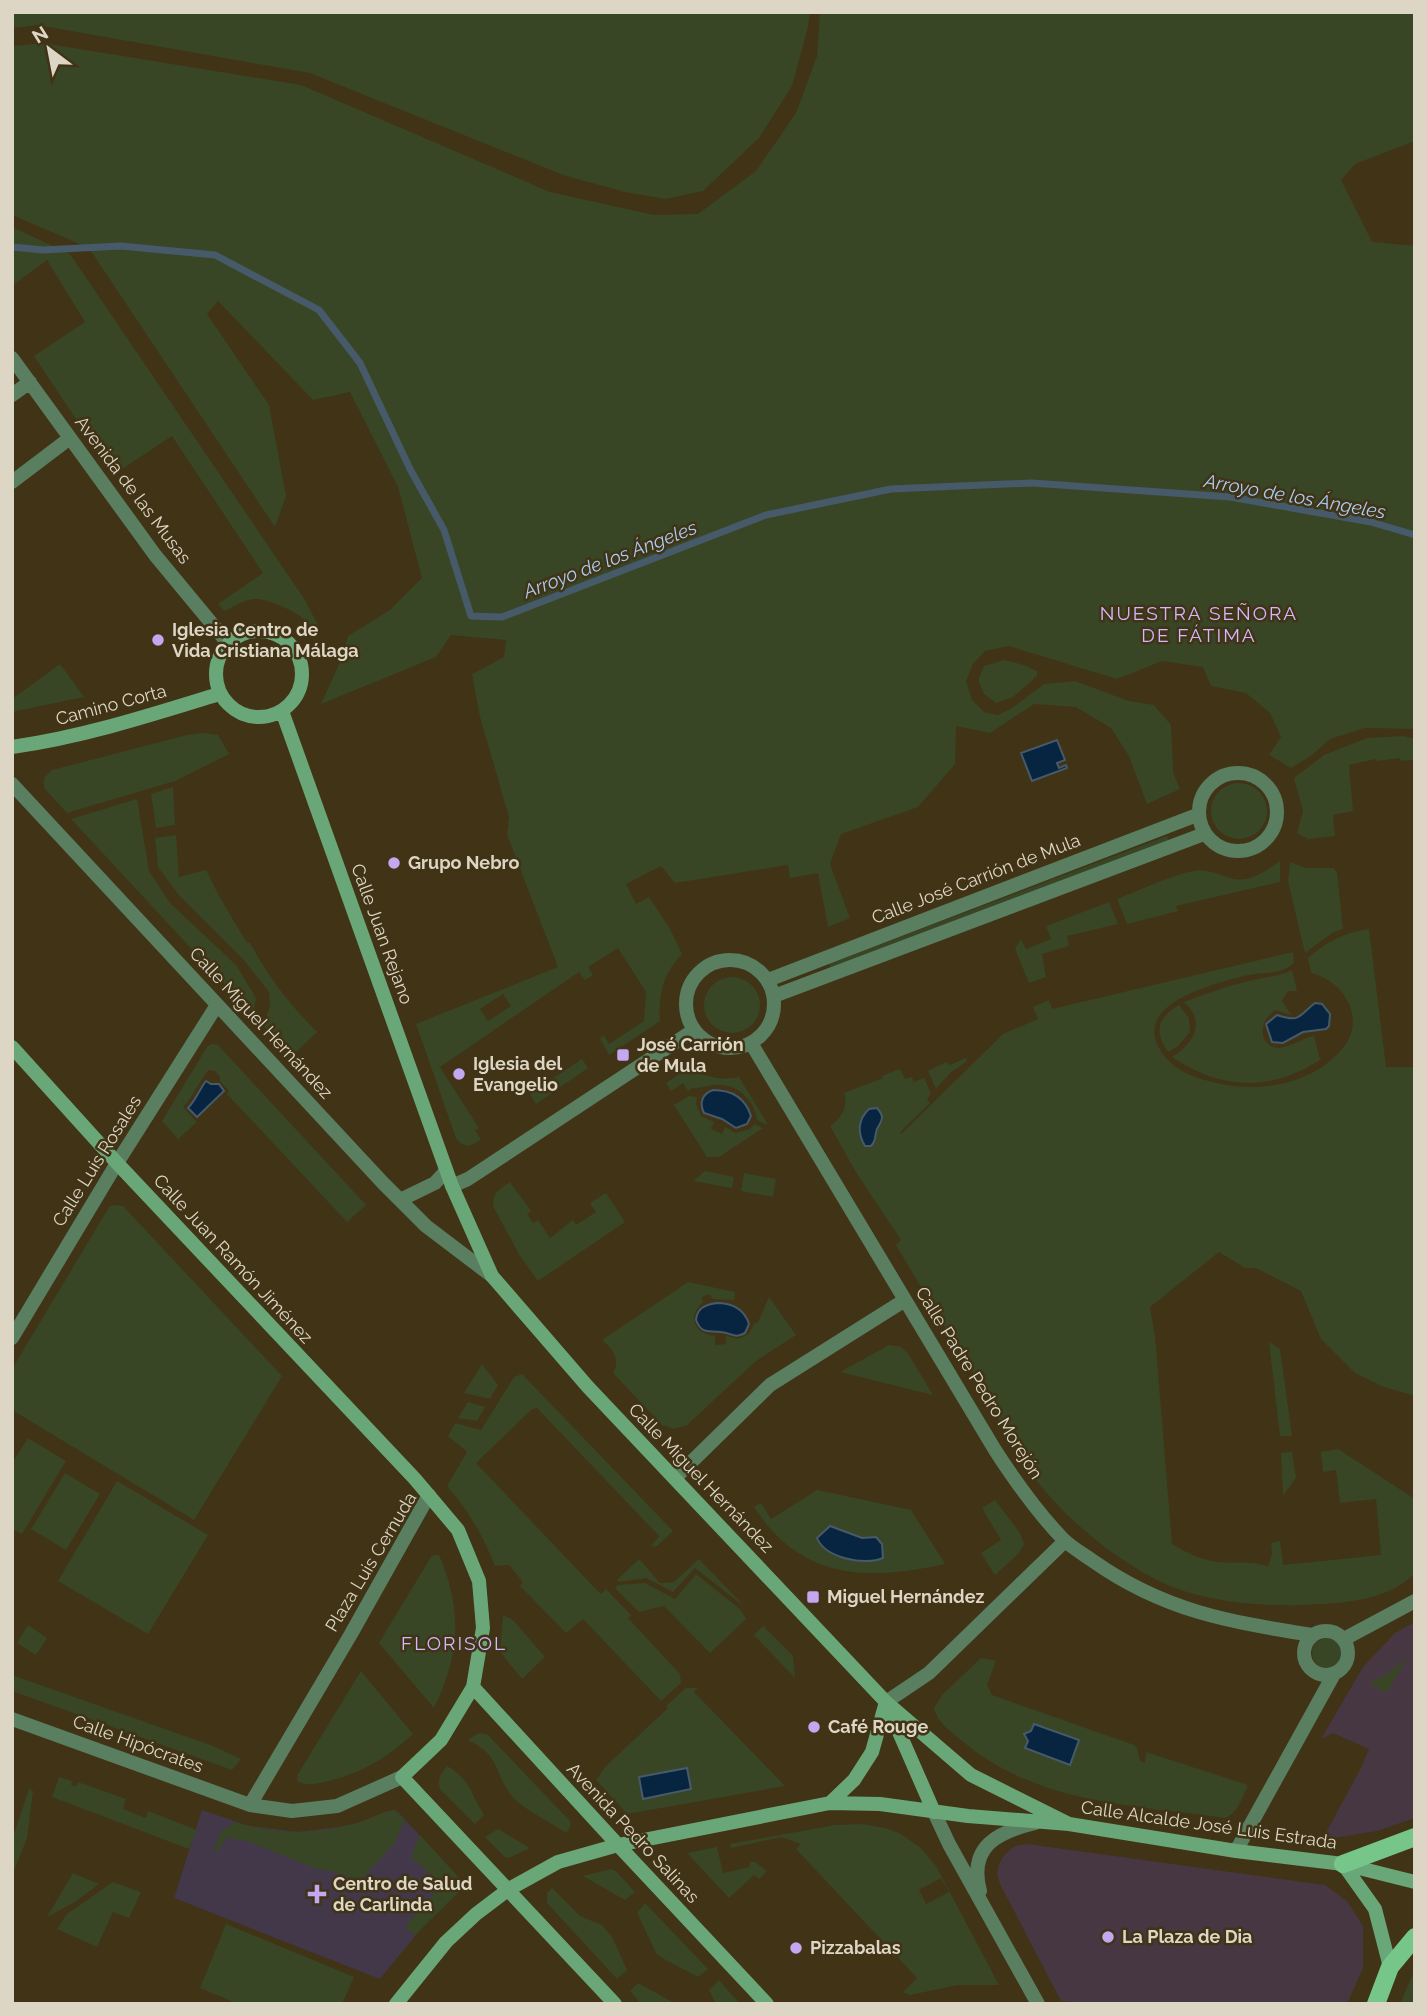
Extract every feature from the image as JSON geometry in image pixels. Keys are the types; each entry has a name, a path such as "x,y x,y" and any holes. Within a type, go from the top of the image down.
{"main road":[{"path":"1343,1864 1415,1837"},
{"path":"1376,2004 1391,1967 1415,1937"}],"street":[{"name":"Avenida de las Musas","path":"12,358 155,555 227,642"},
{"path":"12,395 30,382"},
{"path":"12,482 70,438"},
{"path":"251,630 276,633 296,650 303,675 297,695 282,711 259,718 236,712 219,694 215,667 227,642 251,630"},
{"name":"Camino Corta","path":"12,747 109,727 219,694"},
{"name":"Calle Juan Rejano","path":"282,711 452,1186"},
{"path":"1238,771 1258,776 1272,791 1278,811 1273,831 1259,845 1240,852 1220,848 1204,834 1197,815 1203,790 1218,776 1238,771"},
{"name":"Calle Miguel Hernández","path":"12,784 400,1200 426,1226 492,1276 588,1387 887,1702"},
{"name":"Calle José Carrión de Mula","path":"768,980 1197,815"},
{"path":"774,996 1204,834"},
{"path":"719,961 747,962 768,980 774,996 773,1014 765,1031 751,1043 730,1048 709,1043 694,1030 686,1001 696,976 719,961"},
{"name":"Calle Luis Rosales","path":"12,1338 117,1163 217,1005"},
{"path":"452,1186 479,1172 694,1030"},
{"name":"Calle Padre Pedro Morejón","path":"751,1043 1022,1491 1065,1541 1122,1581 1191,1612 1240,1624 1313,1635"},
{"name":"Calle Juan Ramón Jiménez","path":"12,1046 117,1163 429,1495"},
{"path":"400,1200 435,1183 446,1171"},
{"name":"Calle Miguel Hernández","path":"452,1186 492,1276"},
{"path":"675,1478 770,1385 905,1300"},
{"name":"Plaza Luis Cernuda","path":"429,1495 458,1530 479,1581 484,1628 473,1687 441,1740 402,1777 337,1806 292,1811 250,1805 429,1495"},
{"path":"830,1804 854,1780 872,1752 887,1702 929,1674 1065,1541"},
{"path":"1344,1639 1415,1601"},
{"path":"1236,1851 1334,1674 1348,1659 1344,1639 1329,1631 1313,1635 1306,1645 1304,1657 1310,1669 1321,1675 1334,1674"},
{"name":"Avenida Pedro Salinas","path":"473,1687 767,2004"},
{"path":"887,1702 934,1812 1038,2004"},
{"name":"Calle Alcalde José Luis Estrada","path":"887,1702 971,1775 1069,1824"},
{"name":"Calle Hipócrates","path":"12,1719 250,1805"},
{"path":"402,1777 615,2004"},
{"name":"Calle Alcalde José Luis Estrada","path":"396,2004 446,1942 476,1914 509,1889 558,1862 618,1845 830,1804 880,1804 934,1812 1069,1824 1236,1851 1343,1864 1415,1882"},
{"path":"985,1908 976,1877 979,1858 988,1845 1002,1833 1036,1822"},
{"name":"Calle Alcalde José Luis Estrada","path":"1343,1864 1375,1909 1391,1967"}],"shaded area":[{"path":"1415,1622 1415,1818 1377,1831 1322,1840 1369,1749 1333,1733 1321,1739 1363,1667 1395,1633"},
{"name":"Centro de Salud de Carlinda","path":"202,1810 249,1826 298,1832 351,1825 394,1810 463,1882 464,1887 424,1925 380,1979 174,1898"},
{"path":"1027,1844 1325,1885 1347,1901 1363,1926 1363,1968 1347,2004 1096,2004 1061,2001 997,1874 1005,1854 1015,1846"}],"green space":[{"path":"12,12 810,12 792,86 759,138 703,191 666,199 625,192 563,175 310,73 37,25 12,28"},
{"path":"820,12 1415,12 1415,141 1355,164 1341,180 1372,242 1415,246 1415,729 1364,728 1330,739 1291,768 1269,755 1281,737 1270,713 1246,693 1211,686 1203,667 1162,661 1117,679 1009,646 985,651 973,664 966,681 972,700 984,712 998,715 1044,684 1075,681 1129,701 1154,705 1171,725 1173,772 1180,789 1147,804 1129,756 1111,728 1076,707 1034,704 990,733 956,726 955,764 918,807 841,834 830,864 850,918 828,927 818,873 790,878 788,865 675,883 661,866 626,884 636,904 649,897 669,927 682,954 670,969 663,985 660,1021 609,1055 600,1038 604,1036 609,1044 644,1021 646,992 618,948 588,967 593,975 585,980 579,972 440,1067 479,1128 475,1130 481,1140 469,1146 460,1143 456,1138 416,1024 558,967 507,835 509,817 480,717 472,674 504,657 506,640 451,635 436,657 321,704 340,662 348,636 390,610 422,578 398,487 350,392 313,400 218,301 207,314 269,405 286,496 275,527 89,248 12,215 12,46 43,43 301,85 550,192 654,215 698,214 756,171 796,113 817,56","holes":["503,994 511,1006 488,1021 480,1009"]},
{"path":"12,227 70,254 305,600 319,627 315,639 308,634 311,628 308,623 279,605 253,599 224,611 218,604 263,573 172,436 113,475 34,356 85,322 47,260 12,286"},
{"path":"1004,660 1037,671 1037,676 1013,697 996,703 984,694 978,680 984,666"},
{"path":"60,664 84,697 12,712 12,699"},
{"path":"203,733 218,735 229,754 175,781 67,813 44,788 44,778 52,770"},
{"path":"1404,736 1415,739 1415,763 1412,760 1401,761 1400,758 1376,759 1349,765 1353,811 1333,815 1335,836 1308,839 1297,833 1303,811 1294,778 1324,755 1367,738"},
{"path":"1234,783 1244,783 1259,791 1265,800 1265,822 1259,831 1244,839 1234,839 1216,827 1211,816 1211,806 1223,788"},
{"path":"173,787 175,825 156,828 151,794"},
{"path":"137,799 149,871 170,903 236,965 256,998 253,1015 71,819"},
{"path":"176,835 179,877 206,870 247,943 250,943 289,1001 317,1032 291,1057 263,1025 270,1007 269,992 243,959 178,894 158,867 155,838"},
{"path":"1167,836 1169,841 831,969 829,964"},
{"path":"1280,861 1280,882 1176,906 1178,911 1127,924 1117,899 1194,871 1244,879 1257,876"},
{"path":"1290,862 1306,868 1334,868 1337,873 1343,929 1332,933 1305,953 1288,881"},
{"path":"1109,902 1118,924 1067,936 1069,946 1042,954 1046,977 1029,983 1015,949 1021,939 1026,949 1051,939 1046,926"},
{"path":"1369,929 1386,1067 1415,1067 1415,1396 1384,1387 1355,1373 1321,1339 1301,1291 1256,1268 1245,1268 1219,1252 1150,1307 1155,1336 1172,1544 1206,1560 1268,1567 1272,1554 1271,1543 1280,1541 1283,1565 1381,1555 1376,1499 1340,1503 1336,1470 1323,1472 1321,1452 1338,1449 1415,1499 1415,1573 1403,1583 1376,1596 1346,1602 1272,1605 1190,1593 1146,1574 1102,1545 1062,1510 1031,1473 896,1245 901,1240 857,1174 830,1126 843,1112 844,1093 900,1069 905,1079 912,1077 914,1082 924,1078 931,1093 927,1099 930,1103 901,1134 1003,1034 1038,1019 1033,1007 1049,1000 1052,1009 1293,952 1294,963 1280,971 1231,979 1182,998 1158,1018 1154,1031 1158,1046 1167,1059 1179,1069 1201,1079 1226,1085 1262,1087 1297,1079 1313,1072 1341,1050 1349,1039 1352,1027 1352,1015 1343,993 1323,977 1311,973 1308,958 1336,939","holes":["883,1119 875,1137 866,1146 859,1130"]},
{"path":"1292,970 1297,991 1288,991 1282,1001 1291,1015 1276,1010 1266,1019 1263,1036 1270,1045 1280,1048 1314,1035 1320,1060 1283,1078 1246,1083 1209,1076 1172,1057 1186,1046 1196,1025 1195,1017 1184,1002 1233,985"},
{"path":"732,977 743,979 752,985 758,994 758,1016 752,1025 743,1031 732,1033 721,1031 712,1025 706,1016 704,1005 706,994 712,985 721,979"},
{"path":"1179,1005 1189,1018 1190,1032 1178,1046 1168,1052 1161,1038 1160,1026 1166,1015"},
{"path":"211,1044 218,1045 366,1205 347,1222 227,1094 229,1091 215,1071 209,1070 183,1107 197,1122 178,1139 162,1121"},
{"path":"966,1058 967,1061 950,1073 936,1089 928,1071 946,1062 950,1065"},
{"path":"582,1059 588,1068 536,1104 530,1094"},
{"path":"687,1069 713,1077 739,1077 768,1125 757,1120 752,1105 743,1094 729,1086 714,1085 688,1091 683,1083 671,1091 666,1083"},
{"path":"689,1096 697,1097 696,1104 701,1116 714,1122 711,1129 722,1134 725,1127 736,1133 750,1129 754,1124 763,1128 719,1157 707,1157 674,1105"},
{"path":"705,1171 734,1177 732,1188 693,1181"},
{"path":"744,1173 776,1179 773,1197 741,1191"},
{"path":"510,1182 531,1211 527,1214 533,1223 538,1220 550,1238 573,1220 576,1225 596,1212 590,1203 606,1193 625,1222 538,1281 520,1256 494,1208 495,1195"},
{"path":"123,1206 282,1376 194,1520 12,1410 12,1369 109,1207"},
{"path":"688,1282 735,1292 734,1300 712,1299 710,1294 702,1297 703,1302 695,1313 695,1324 702,1332 715,1336 715,1345 726,1344 726,1336 738,1339 749,1334 758,1322 769,1297 796,1335 756,1361 686,1426 673,1429 662,1425 613,1373 615,1355 602,1340"},
{"path":"1269,1342 1280,1349 1292,1436 1280,1436"},
{"path":"889,1345 901,1347 907,1352 933,1395 840,1372"},
{"path":"482,1364 498,1385 490,1399 464,1393"},
{"path":"522,1374 673,1531 657,1546 651,1547 659,1536 537,1408 532,1409 476,1463 601,1594 606,1589 631,1615 628,1618 680,1674 681,1683 661,1701 583,1619 566,1633 520,1586 523,1582 509,1565 495,1566 475,1524 447,1486 467,1452 448,1436 455,1423 481,1430 514,1377"},
{"path":"468,1402 485,1407 477,1421 458,1418"},
{"path":"28,1438 66,1461 22,1534 12,1529 12,1463"},
{"path":"1292,1452 1296,1478 1283,1496 1281,1453"},
{"path":"65,1473 100,1494 66,1550 31,1529"},
{"path":"117,1481 208,1535 148,1634 58,1581"},
{"path":"817,1490 911,1510 945,1564 889,1573 839,1570 815,1562 793,1550 754,1507 761,1503 771,1519"},
{"path":"995,1500 1020,1533 1024,1544 1019,1553 995,1575 981,1553 1001,1540 982,1508"},
{"path":"439,1555 447,1575 455,1614 455,1632 449,1669 434,1708 379,1643 431,1557"},
{"path":"639,1559 660,1583 674,1582 699,1559 745,1607 695,1568 673,1592 646,1578 618,1582"},
{"path":"696,1574 741,1610 746,1619 710,1653 664,1606 639,1612 615,1588 618,1585 645,1583 675,1599"},
{"path":"503,1615 513,1620 545,1657 522,1679 500,1652"},
{"path":"28,1625 47,1638 36,1655 17,1643"},
{"path":"763,1626 793,1656 795,1678 754,1635"},
{"path":"1327,1638 1338,1642 1342,1653 1338,1664 1327,1668 1316,1664 1312,1653 1316,1642"},
{"path":"981,1658 996,1661 987,1685 992,1695 1134,1745 1140,1761 1145,1763 1146,1752 1248,1785 1239,1804 1233,1813 1225,1818 1120,1804 1053,1789 990,1761 949,1730 938,1718 934,1708 942,1695"},
{"path":"1407,1658 1387,1693 1371,1684 1374,1680 1384,1676"},
{"path":"361,1671 413,1734 383,1758 350,1775 314,1784 297,1781 298,1774"},
{"path":"12,1675 213,1746 241,1759 232,1770 12,1691"},
{"path":"686,1688 697,1688 694,1692 785,1786 627,1814 596,1780 605,1767"},
{"path":"478,1733 487,1734 570,1821 566,1833 515,1800 491,1758 468,1740"},
{"path":"447,1766 461,1776 484,1815 475,1824 440,1789 439,1779"},
{"path":"59,1777 72,1781 71,1785 76,1787 78,1782 126,1799 123,1809 146,1818 148,1811 197,1830 189,1849 52,1797"},
{"path":"29,1789 33,1791 27,1838 12,1876 12,1840"},
{"path":"394,1810 405,1819 394,1844 359,1881 314,1868 248,1841 225,1839 217,1853 214,1851 220,1833 235,1822 279,1831 324,1830 353,1824"},
{"path":"862,1824 899,1833 921,1848 936,1866 999,1985 958,1985 910,1995 903,1992 917,1978 796,1849 801,1844 781,1837 731,1848 730,1844 835,1825","holes":["941,1878 949,1892 926,1904 919,1890"]},
{"path":"498,1829 530,1848 509,1858 505,1857 485,1837"},
{"path":"420,1835 463,1882 464,1887 415,1935 405,1927 442,1884 411,1857"},
{"path":"717,1847 723,1873 750,1867 750,1862 755,1862 767,1871 759,1879 754,1875 729,1898 687,1853"},
{"path":"611,1869 635,1892 625,1900 583,1876"},
{"path":"73,1873 99,1884 75,1902 47,1917"},
{"path":"113,1882 141,1892 129,1918 113,1912 97,1947 57,1929 67,1914"},
{"path":"552,1888 580,1916 602,1925 612,1937 627,1970 617,1979 547,1903 547,1893"},
{"path":"645,1903 708,1969 698,1977 656,1953 637,1913"},
{"path":"226,1924 354,1977 342,2004 238,2004 200,1988"},
{"path":"1415,1969 1415,2004 1400,2004"},
{"path":"719,1980 740,2004 716,2004 709,1990"},
{"path":"638,1983 676,2004 641,2004 630,1991"}],"water":[{"path":"1057,740 1065,760 1057,763 1059,768 1066,765 1067,768 1032,781 1021,753"},
{"path":"1315,1003 1322,1004 1330,1014 1329,1026 1326,1029 1303,1032 1283,1043 1272,1042 1266,1024 1277,1015 1299,1017"},
{"path":"206,1081 219,1084 224,1091 197,1117 188,1108"},
{"path":"713,1090 726,1091 741,1099 751,1116 747,1124 736,1128 722,1119 704,1113 702,1099"},
{"path":"877,1108 882,1116 875,1140 871,1146 865,1146 860,1131 861,1122 869,1109"},
{"path":"716,1303 732,1305 744,1314 749,1324 745,1333 735,1336 701,1328 696,1320 698,1313 705,1306"},
{"path":"830,1526 862,1538 876,1537 882,1544 883,1558 866,1561 846,1559 828,1551 817,1538"},
{"path":"1034,1724 1079,1740 1070,1765 1025,1748 1028,1741 1024,1734 1031,1731"},
{"path":"687,1768 691,1789 643,1799 639,1777"}],"waterway":[{"name":"Arroyo de los Ángeles","path":"12,247 43,250 121,246 215,255 319,310 360,363 410,469 444,530 471,616 502,617 766,515 891,489 1032,483 1230,497 1371,522 1415,535"}],"place":[{"name":"Iglesia Centro de Vida Cristiana Málaga","path":"158,640"},
{"name":"Grupo Nebro","path":"394,863"},
{"name":"José Carrión de Mula","path":"623,1055"},
{"name":"Iglesia del Evangelio","path":"459,1074"},
{"name":"Miguel Hernández","path":"813,1597"},
{"name":"Café Rouge","path":"814,1727"},
{"name":"Centro de Salud de Carlinda","path":"317,1894"},
{"name":"La Plaza de Dia","path":"1108,1937"},
{"name":"Pizzabalas","path":"796,1948"}],"district":[{"name":"NUESTRA SEÑORA DE FÁTIMA","path":"1199,624"},
{"name":"FLORISOL","path":"454,1643"}]}
